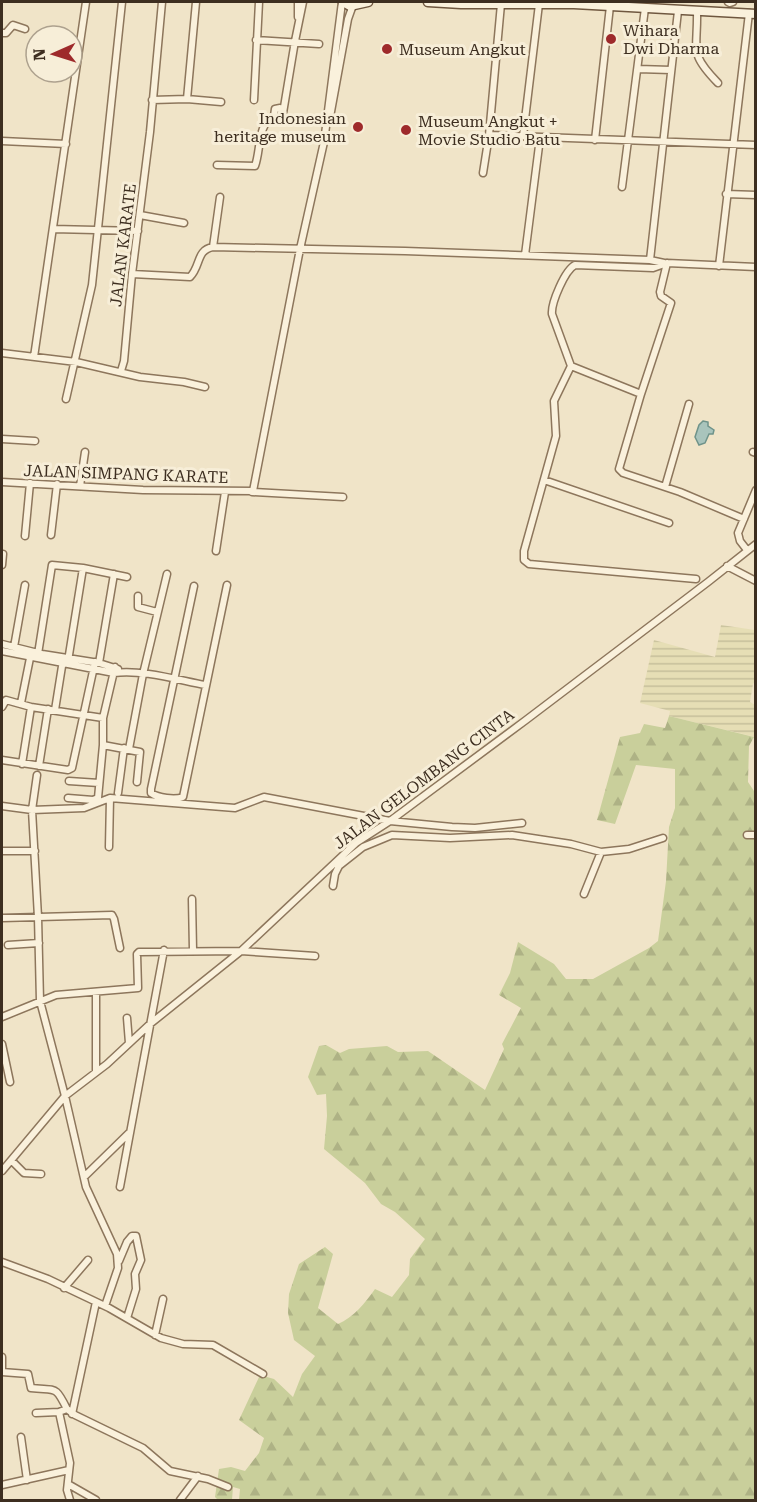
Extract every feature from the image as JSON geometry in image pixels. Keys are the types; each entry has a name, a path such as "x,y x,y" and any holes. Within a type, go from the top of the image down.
{"street":[{"path":"34,357 86,2"},
{"path":"66,399 92,285 122,2"},
{"name":"JALAN KARATE","path":"121,371 124,361 162,2"},
{"path":"187,99 196,2"},
{"path":"254,100 259,2"},
{"path":"298,2 299,21"},
{"path":"217,165 255,166 263,125 274,116 280,118 284,113 282,110 287,98 303,2"},
{"path":"251,492 254,489 326,122 342,2 347,5 368,2"},
{"path":"428,2 574,3 645,8 671,7 752,14 726,194 719,266"},
{"path":"728,2 733,2"},
{"path":"326,122 330,114 346,29 354,3"},
{"path":"483,172 489,135 501,4"},
{"path":"523,136 539,4"},
{"path":"595,140 615,5"},
{"path":"650,260 671,70 671,7"},
{"path":"622,187 645,8"},
{"path":"697,11 696,54 702,67 718,83"},
{"path":"2,33 6,33 13,25 24,29"},
{"path":"256,40 319,44"},
{"path":"638,69 671,70"},
{"path":"152,100 187,99 221,102"},
{"path":"489,135 756,145"},
{"path":"525,255 540,138"},
{"path":"2,141 66,144"},
{"path":"726,194 756,195"},
{"path":"213,247 220,197"},
{"path":"140,215 184,223"},
{"path":"53,229 138,231"},
{"path":"132,274 190,277 197,267 201,253 205,248 213,247 525,255 756,267"},
{"path":"666,263 656,268 579,265 569,268 552,308 571,366 554,401 556,436 523,558 527,563 696,579"},
{"path":"666,263 660,292 661,296 671,303 640,394 619,469 623,473 665,487 744,519"},
{"path":"2,353 76,362 140,377 205,387"},
{"path":"571,366 640,394"},
{"path":"665,487 689,404"},
{"path":"2,439 35,441"},
{"path":"80,486 85,452"},
{"path":"544,480 669,523"},
{"name":"JALAN SIMPANG KARATE","path":"2,482 343,497"},
{"path":"25,536 30,483"},
{"path":"51,534 57,484"},
{"path":"747,550 739,537 756,490"},
{"path":"216,551 225,492"},
{"name":"JALAN GELOMBANG CINTA","path":"2,1171 65,1095 241,951 356,843 390,821 756,544"},
{"path":"2,565 3,554"},
{"path":"38,654 52,565 127,577"},
{"path":"727,566 756,580"},
{"path":"39,766 51,710 65,661 82,568"},
{"path":"2,760 68,770 72,768 114,574"},
{"path":"118,793 167,574"},
{"path":"12,649 25,585"},
{"path":"194,586 151,789 154,796 178,799 183,797 227,585"},
{"path":"138,596 138,608 157,612"},
{"path":"2,644 30,658 96,665 123,672 205,685"},
{"path":"2,651 12,649 65,661"},
{"path":"21,703 30,658"},
{"path":"68,798 96,800 103,746 103,718 114,670"},
{"path":"2,707 6,700 103,718"},
{"path":"22,764 31,706"},
{"path":"103,746 141,753 137,782"},
{"path":"37,775 32,810 40,1001 88,1194 115,1248 119,1262"},
{"path":"69,781 99,783"},
{"path":"2,806 32,810 84,808 110,798 235,808 264,797 390,821 475,828 522,823"},
{"path":"109,847 110,798"},
{"path":"333,886 334,874 339,866 363,847 392,835 450,838 512,835 571,844 601,852 629,849 663,838"},
{"path":"747,835 756,835"},
{"path":"2,851 35,851"},
{"path":"584,894 601,852"},
{"path":"192,899 193,950"},
{"path":"2,918 111,915 114,919 120,948"},
{"path":"8,945 39,944"},
{"path":"120,1187 164,950"},
{"path":"2,1017 56,995 138,988 137,953 193,950 315,956"},
{"path":"96,993 96,1071"},
{"path":"127,1018 129,1044"},
{"path":"2,1044 10,1082"},
{"path":"84,1177 130,1132"},
{"path":"12,1161 24,1173 41,1174"},
{"path":"105,1306 127,1242 132,1236 136,1236 141,1260 135,1274 136,1289 127,1318"},
{"path":"64,1288 88,1260"},
{"path":"2,1262 105,1306 155,1335 183,1344 217,1347 263,1374"},
{"path":"155,1335 163,1299"},
{"path":"69,1411 96,1302"},
{"path":"2,1357 2,1372 28,1374 30,1388 59,1392 69,1411"},
{"path":"36,1413 69,1411 143,1448 170,1471 198,1476 228,1487"},
{"path":"59,1412 69,1463 68,1493 70,1500"},
{"path":"21,1437 27,1480"},
{"path":"2,1485 69,1470"},
{"path":"180,1500 198,1476"},
{"path":"68,1484 96,1500"}],"shaded area":[{"path":"721,625 755,630 755,681 750,702 755,705 755,737 669,716 670,711 640,703 654,640 715,657"}],"green space":[{"path":"669,716 754,737 749,746 748,782 756,794 755,1500 239,1500 240,1489 233,1487 232,1500 218,1500 215,1497 219,1469 231,1467 245,1471 259,1453 264,1438 239,1420 260,1375 274,1379 293,1397 302,1374 315,1356 294,1340 288,1313 289,1294 299,1264 325,1247 333,1254 318,1308 338,1324 354,1314 375,1289 392,1297 409,1275 410,1259 425,1239 395,1212 381,1204 365,1183 324,1149 326,1094 317,1095 308,1077 319,1046 326,1045 340,1053 349,1049 387,1046 398,1052 428,1051 485,1090 504,1049 502,1044 521,1008 499,995 510,973 518,942 554,964 566,979 593,979 658,941 666,881 669,827 675,808 675,769 636,765 615,824 597,820 620,737 640,733 644,724 665,728"}],"water":[{"path":"703,421 708,422 708,426 714,430 713,434 709,434 705,443 699,445 695,437"}],"place":[{"name":"Wihara Dwi Dharma","path":"611,39"},
{"name":"Museum Angkut","path":"387,49"},
{"name":"Indonesian heritage museum","path":"358,127"},
{"name":"Museum Angkut + Movie Studio Batu","path":"406,130"}]}
